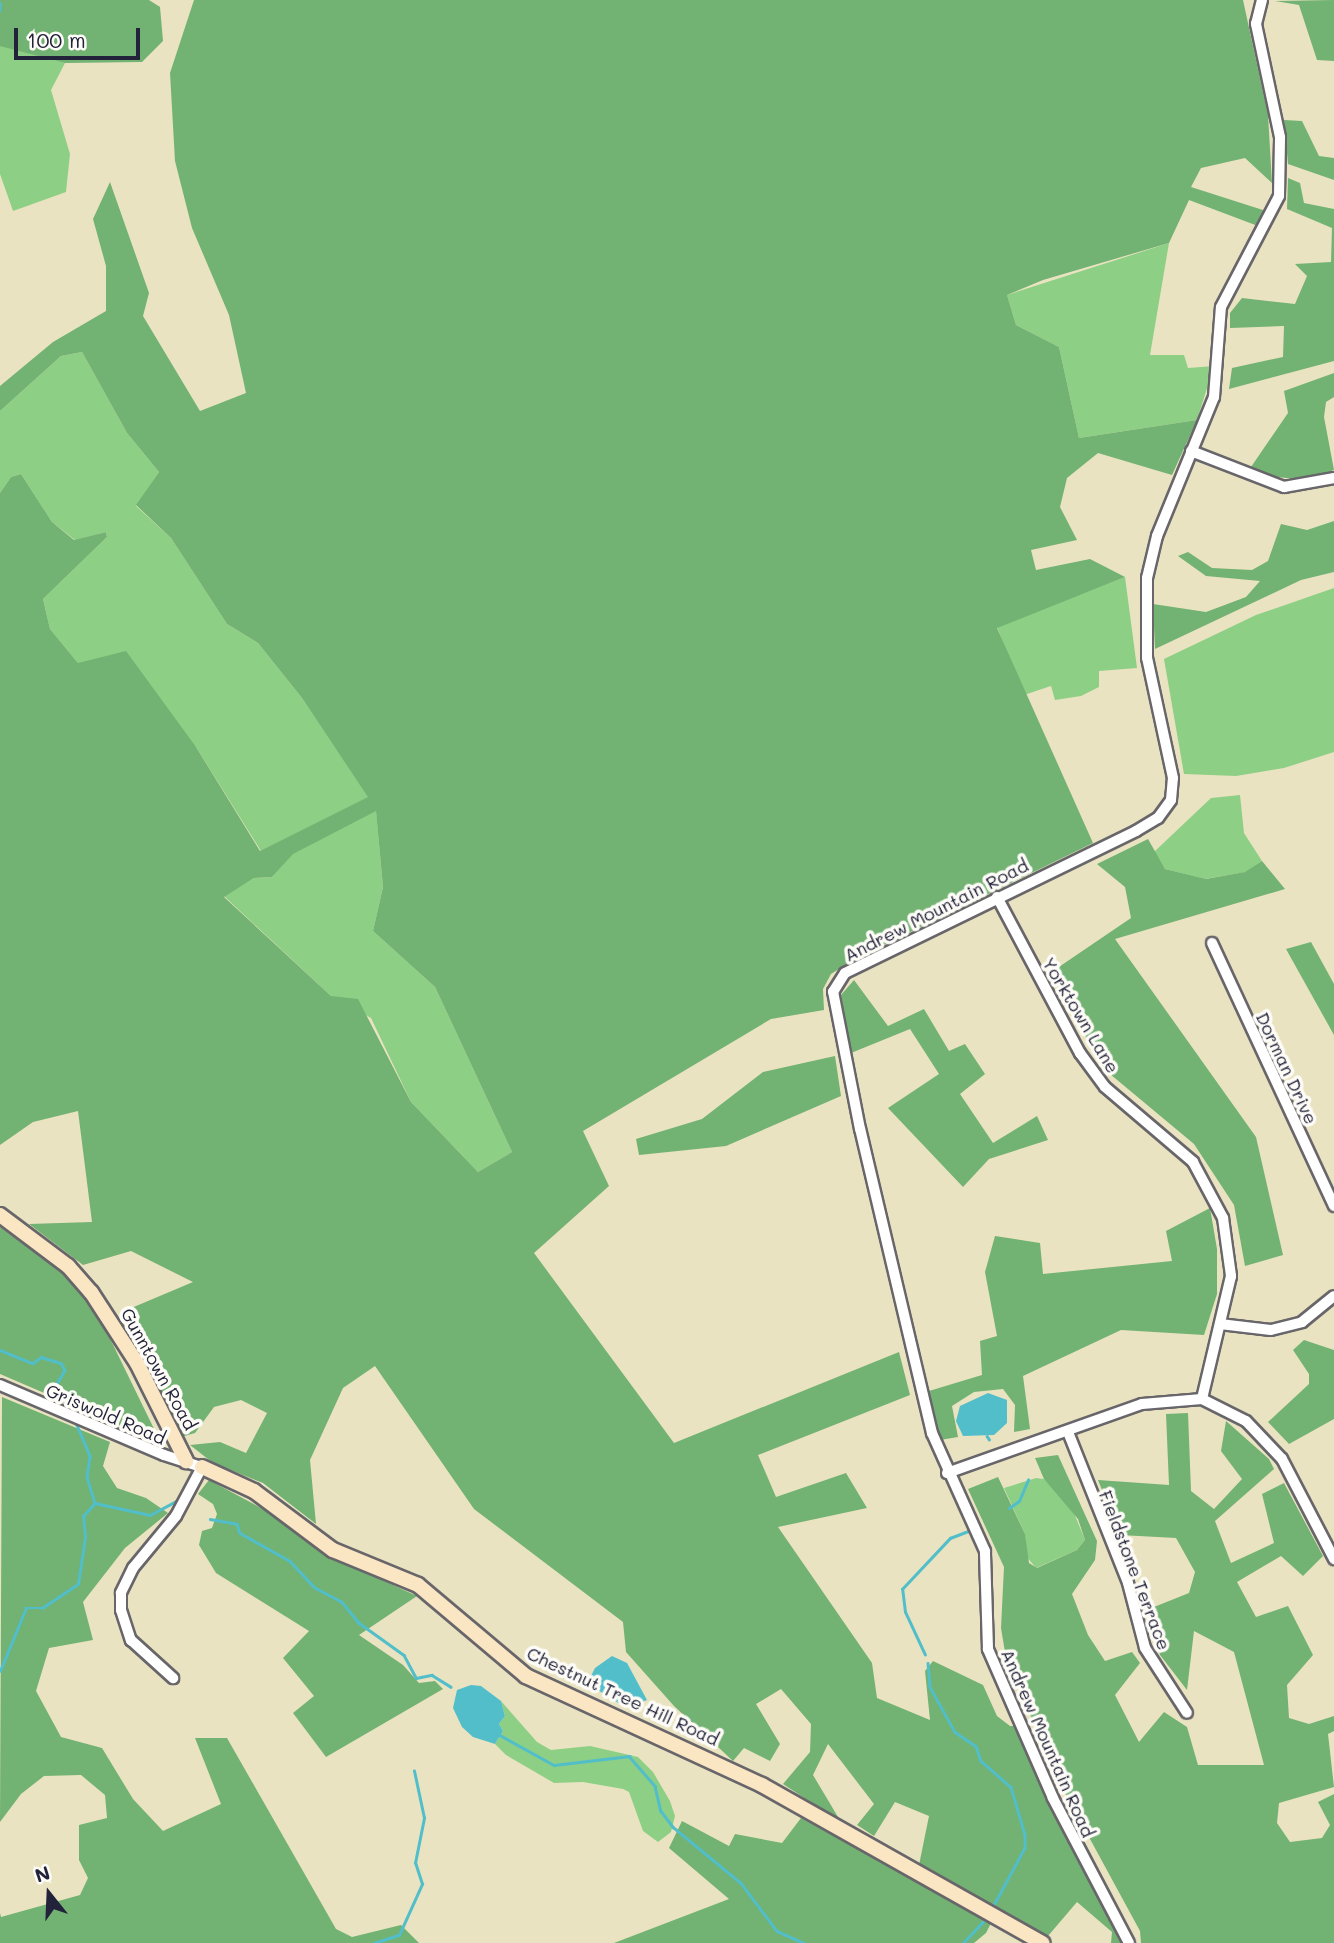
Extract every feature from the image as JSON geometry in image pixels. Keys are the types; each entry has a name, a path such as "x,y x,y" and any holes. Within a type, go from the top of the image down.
{"street":[{"name":"Andrew Mountain Road","path":"1129,1943 1065,1822 1023,1720 991,1657 986,1636 987,1562 979,1534 947,1473 929,1423 860,1129 833,992 845,973 1136,831 1158,818 1171,800 1172,778 1149,674 1146,590 1157,536 1217,388 1221,307 1271,218 1280,188 1280,137 1256,24 1262,0"},
{"path":"1191,451 1284,487 1334,478"},
{"name":"Yorktown Lane","path":"997,897 1080,1052 1105,1087 1192,1162 1223,1218 1231,1276 1202,1399"},
{"name":"Dorman Drive","path":"1212,943 1334,1206"},
{"name":"Gunntown Road","path":"0,1215 68,1266 91,1292 137,1363 186,1461"},
{"path":"1220,1324 1271,1330 1302,1322 1334,1296"},
{"name":"Griswold Road","path":"0,1385 202,1467"},
{"path":"947,1473 1142,1404 1202,1399 1246,1421 1282,1459 1334,1559"},
{"name":"Fieldstone Terrace","path":"1068,1432 1128,1583 1145,1648 1187,1713"},
{"path":"173,1678 131,1640 121,1610 121,1593 132,1568 176,1516 202,1467"},
{"name":"Chestnut Tree Hill Road","path":"202,1467 254,1491 333,1550 418,1585 526,1676 762,1785 1042,1943"}],"green space":[{"path":"0,0 15,49 65,63 51,90 70,154 66,192 13,211 0,174"},
{"path":"0,0 149,0 160,7 163,41 142,62 65,63 0,46"},
{"path":"194,0 1243,0 1268,115 1272,183 1245,158 1201,168 1191,187 1266,211 1258,226 1189,200 1169,243 1043,280 1007,295 1016,325 1059,347 1079,438 1197,420 1172,475 1098,453 1067,478 1060,507 1077,540 1031,550 1036,570 1090,559 1125,577 997,628 1093,843 853,960 831,974 823,989 824,1010 771,1019 583,1131 609,1186 534,1253 674,1443 899,1352 910,1395 758,1455 776,1497 846,1473 867,1508 778,1527 872,1663 877,1698 930,1720 925,1671 933,1661 983,1685 997,1716 1010,1726 1020,1726 1075,1854 1123,1943 1111,1943 1112,1932 1077,1902 1048,1936 919,1865 929,1816 895,1802 874,1836 857,1825 874,1804 828,1744 813,1775 841,1822 783,1784 810,1752 811,1724 781,1689 756,1704 780,1744 770,1761 744,1748 733,1761 674,1706 626,1652 623,1622 474,1509 375,1366 343,1388 310,1460 316,1524 263,1483 213,1463 190,1445 220,1442 246,1453 267,1413 241,1400 214,1407 195,1433 181,1437 148,1368 129,1309 193,1282 131,1251 83,1265 29,1224 92,1222 78,1111 33,1122 0,1145 0,493 11,477 21,474 52,522 74,540 106,532 107,537 43,599 50,629 78,663 126,651 196,747 260,851 368,797 302,698 258,643 227,624 171,538 136,505 159,472 127,433 82,352 61,356 0,411 0,386 53,342 106,311 106,266 93,219 110,182 149,293 143,316 200,411 246,393 229,315 192,228 175,161 170,73","holes":["376,811 383,887 373,931 435,987 512,1152 478,1172 411,1102 358,999 331,996 224,897 254,878 272,877 293,854"]},
{"path":"1334,0 1334,61 1317,60 1299,5 1275,1"},
{"path":"1284,120 1302,121 1319,156 1334,158 1334,180 1288,164"},
{"path":"1288,178 1300,183 1304,203 1334,209 1334,361 1229,389 1232,368 1283,357 1284,326 1230,328 1230,313 1242,298 1295,304 1307,276 1295,264 1331,262 1332,228 1287,209"},
{"path":"1169,243 1150,355 1184,355 1188,368 1214,366 1197,420 1079,438 1059,347 1016,325 1007,295"},
{"path":"82,352 127,433 159,472 136,506 171,538 227,624 258,643 302,698 369,797 261,851 196,747 78,663 50,629 43,599 107,537 106,532 75,540 52,522 21,474 11,477 0,493 0,411 61,356"},
{"path":"1334,373 1334,397 1326,402 1324,417 1334,470 1306,480 1268,476 1251,467 1288,413 1284,391"},
{"path":"1334,521 1334,572 1301,580 1155,649 1153,604 1206,612 1246,597 1260,581 1206,576 1178,556 1188,552 1212,568 1252,570 1268,561 1281,524 1307,530"},
{"path":"1125,577 1137,668 1099,671 1099,687 1081,696 1055,700 1051,686 1024,695 997,627"},
{"path":"1334,588 1334,752 1284,768 1236,776 1184,774 1164,659 1256,615"},
{"path":"1240,795 1244,833 1262,861 1246,872 1205,879 1165,869 1154,852 1211,798"},
{"path":"376,810 383,887 373,931 435,987 512,1152 478,1172 411,1102 371,1018 331,996 224,896 254,878 272,877 292,854"},
{"path":"1148,839 1165,869 1206,879 1245,872 1262,861 1285,889 1115,939 1256,1137 1283,1255 1245,1266 1234,1205 1194,1144 1104,1069 1050,973 1131,918 1125,887 1097,864"},
{"path":"1311,942 1334,984 1334,1035 1286,949"},
{"path":"854,980 888,1026 924,1009 949,1051 965,1044 985,1074 960,1094 993,1143 1037,1116 1048,1140 989,1159 963,1187 888,1108 939,1074 910,1029 851,1053 841,995"},
{"path":"835,1056 841,1096 726,1146 639,1155 636,1139 702,1119 763,1072"},
{"path":"1210,1208 1217,1249 1217,1294 1204,1335 1121,1330 1023,1376 1030,1429 1014,1432 1015,1405 1003,1389 974,1392 952,1406 958,1437 940,1440 929,1391 982,1375 980,1341 997,1336 985,1272 995,1236 1040,1243 1043,1274 1172,1261 1166,1231"},
{"path":"0,1227 65,1274 100,1318 158,1437 149,1438 0,1374"},
{"path":"1304,1340 1334,1350 1334,1419 1289,1444 1268,1422 1309,1384 1309,1374 1293,1350"},
{"path":"2,1397 110,1442 103,1466 117,1488 146,1498 168,1513 125,1548 83,1602 93,1640 49,1648 36,1691 61,1737 102,1748 133,1799 163,1831 221,1804 195,1738 227,1738 336,1929 352,1937 401,1925 419,1943 0,1943 0,1913 1,1917 80,1895 88,1878 79,1860 79,1825 107,1818 105,1795 81,1775 44,1776 21,1794 0,1822"},
{"path":"1188,1413 1191,1491 1214,1509 1242,1479 1221,1451 1226,1421 1269,1459 1274,1469 1215,1521 1231,1563 1274,1543 1262,1494 1284,1483 1323,1556 1303,1576 1281,1556 1237,1582 1256,1617 1288,1606 1313,1655 1287,1685 1289,1718 1309,1724 1334,1716 1334,1731 1328,1734 1334,1787 1279,1803 1277,1823 1290,1842 1322,1838 1330,1825 1318,1802 1334,1794 1334,1943 1141,1943 1140,1931 1052,1769 1005,1652 1001,1628 1004,1567 968,1489 998,1477 1025,1534 1029,1563 1037,1568 1077,1550 1085,1540 1078,1519 1044,1479 1035,1458 1058,1455 1097,1541 1095,1560 1072,1594 1088,1635 1105,1661 1132,1652 1140,1663 1115,1695 1139,1742 1164,1712 1187,1727 1198,1765 1264,1765 1234,1652 1194,1631 1187,1690 1160,1655 1149,1609 1189,1593 1195,1572 1176,1538 1120,1535 1098,1480 1169,1485 1166,1414"},
{"path":"1036,1478 1044,1479 1072,1508 1085,1540 1077,1550 1036,1568 1026,1556 1025,1534 1004,1488"},
{"path":"209,1480 272,1514 327,1555 417,1596 359,1635 403,1665 419,1683 435,1681 443,1689 326,1757 293,1713 314,1696 283,1658 309,1631 216,1573 199,1545 202,1531 212,1528 217,1514 213,1504 198,1494"},
{"path":"501,1701 537,1742 551,1750 590,1746 638,1757 653,1772 670,1801 675,1816 671,1832 658,1842 643,1831 629,1792 623,1789 583,1782 554,1783 506,1755 495,1744 503,1731 499,1724 505,1716"},
{"path":"801,1818 991,1923 986,1933 974,1943 614,1943 729,1899 669,1848 682,1821 729,1846 735,1834 782,1843"}],"water":[{"path":"988,1393 1007,1400 1007,1423 994,1435 963,1436 956,1421 960,1406"},
{"path":"612,1656 627,1663 647,1700 632,1706 620,1704 593,1687 589,1680 595,1668"},
{"path":"471,1685 481,1686 501,1701 505,1716 499,1724 503,1731 495,1744 473,1737 462,1727 453,1708 457,1690"}],"waterway":[{"path":"0,3 0,10"},
{"path":"0,1350 33,1363 41,1357 61,1363 65,1370 57,1384 67,1405 77,1408 79,1415"},
{"path":"77,1425 90,1456 87,1477 95,1503 150,1515 176,1501"},
{"path":"1009,1508 1019,1501 1028,1480"},
{"path":"0,1671 26,1608 42,1608 78,1584 85,1537 83,1516 95,1503"},
{"path":"210,1519 237,1524 240,1533 290,1561 314,1587 342,1602 358,1622 404,1655 416,1678 432,1675 451,1687"},
{"path":"925,1655 905,1612 902,1589 950,1538 968,1531"},
{"path":"928,1663 930,1687 955,1732 976,1746 981,1761 1011,1787 1025,1835 1025,1848 992,1909"},
{"path":"498,1734 554,1765 629,1756 655,1786 661,1811 673,1827 741,1883 777,1931 804,1943"},
{"path":"374,1943 399,1935 422,1884 415,1863 424,1818 414,1771"},
{"path":"963,1943 985,1919"}]}
